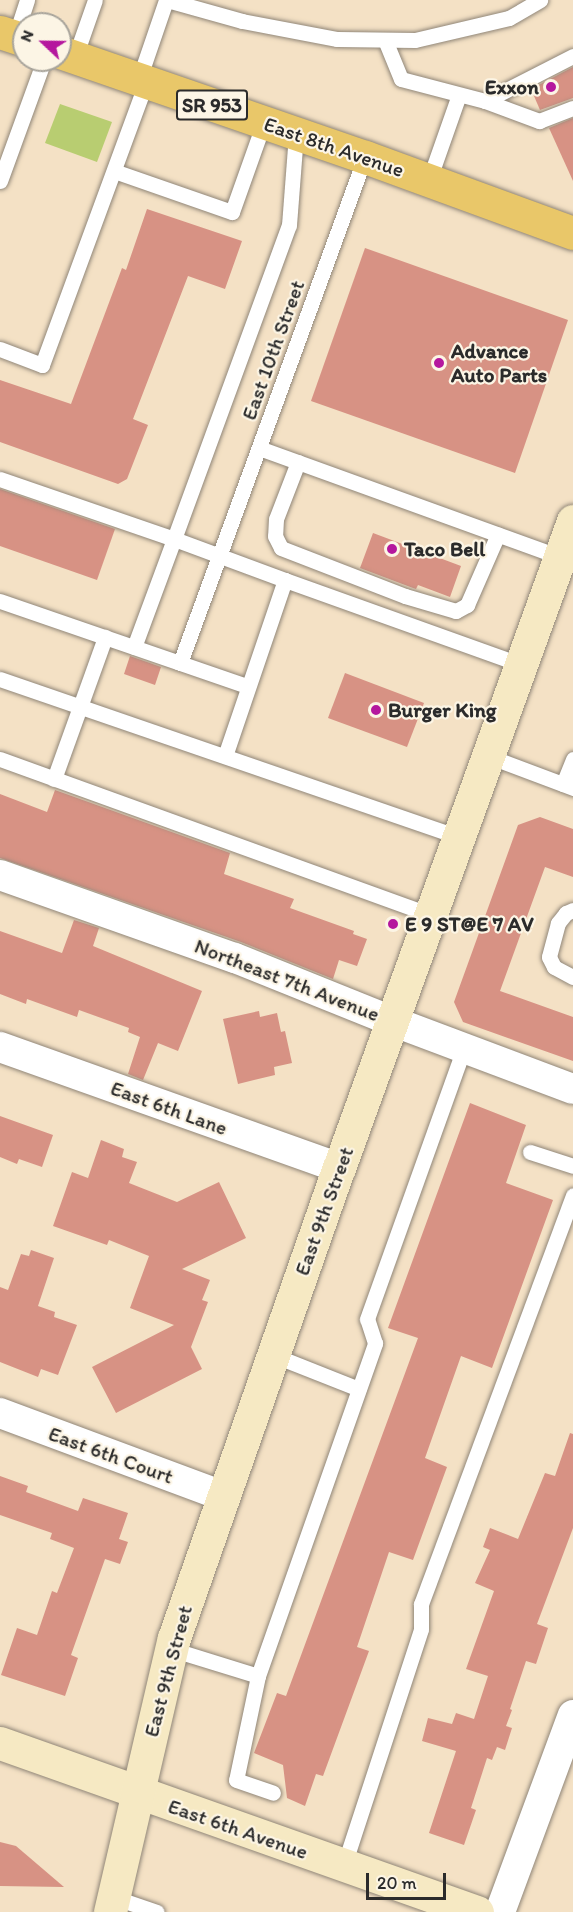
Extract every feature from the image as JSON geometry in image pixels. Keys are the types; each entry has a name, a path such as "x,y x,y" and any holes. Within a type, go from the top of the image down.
{"main road":[{"name":"East 8th Avenue","path":"72,60 142,80 264,122 573,233"},
{"name":"East 9th Street","path":"111,1905 171,1649 339,1168 573,520"},
{"name":"East 6th Avenue","path":"0,1743 477,1912"}],"street":[{"name":"Northeast 7th Avenue","path":"0,875 235,958 392,1021 573,1089"},
{"name":"East 6th Lane","path":"0,1047 339,1168"},
{"name":"East 6th Court","path":"0,1413 223,1496"},
{"path":"500,1912 573,1715"}],"lane":[{"path":"72,37 95,0"},
{"path":"0,350 42,365 114,171 167,0 242,21 337,39 415,40 509,18 540,0"},
{"path":"385,40 401,79 485,101 539,121 573,108"},
{"path":"485,101 573,56"},
{"path":"0,180 52,72"},
{"path":"429,180 459,95"},
{"path":"114,171 232,212 264,122"},
{"path":"134,647 290,225 296,134"},
{"name":"East 10th Street","path":"180,663 365,157"},
{"path":"259,448 560,556"},
{"path":"298,462 276,519 275,536 280,548 405,596 456,611 467,605 498,534"},
{"path":"0,479 174,539 522,665"},
{"path":"225,756 285,580"},
{"path":"0,601 247,686"},
{"path":"54,779 105,637"},
{"path":"0,679 458,837"},
{"path":"488,756 568,786 573,759"},
{"path":"0,759 430,915"},
{"path":"573,910 566,913 558,923 549,957 554,967 573,977"},
{"path":"273,1793 236,1780 258,1677 375,1343 367,1319 464,1048"},
{"path":"530,1152 573,1166"},
{"path":"344,1865 421,1629 421,1604 573,1195"},
{"path":"273,1355 358,1389"},
{"path":"171,1649 258,1677"},
{"path":"111,1905 157,1912"}],"green space":[{"path":"60,104 112,122 97,162 45,143"}],"building":[{"name":"Exxon","path":"573,67 573,98 540,110 531,89"},
{"path":"573,118 573,181 549,128"},
{"path":"147,209 242,241 225,289 188,276 133,419 148,425 127,479 118,484 0,442 0,380 71,404 122,268 126,270"},
{"name":"Advance Auto Parts","path":"365,248 568,320 515,473 311,401"},
{"path":"0,489 115,529 97,580 0,546"},
{"name":"Taco Bell","path":"373,533 461,566 450,597 418,585 416,589 360,568"},
{"path":"130,656 161,667 155,685 124,674"},
{"name":"Burger King","path":"345,673 424,703 407,747 328,718"},
{"path":"55,790 230,853 224,874 294,899 290,908 354,931 353,934 367,939 357,966 339,960 333,979 241,942 0,858 0,794 47,812"},
{"path":"540,817 573,829 573,877 545,867 500,991 573,1017 573,1061 463,1022 454,1002 518,825"},
{"path":"74,920 99,928 93,946 202,991 178,1051 158,1043 143,1080 128,1074 140,1037 128,1032 129,1028 79,1010 77,1017 27,999 26,1004 0,994 0,931 62,953"},
{"path":"259,1011 260,1017 277,1013 281,1032 285,1031 292,1063 274,1067 275,1075 238,1084 223,1019"},
{"path":"470,1103 526,1125 506,1183 553,1200 492,1368 461,1356 425,1458 447,1467 413,1560 389,1552 357,1647 369,1651 323,1776 316,1774 305,1806 287,1798 283,1765 254,1753 277,1693 286,1696 418,1338 388,1328"},
{"path":"0,1116 53,1135 42,1167 19,1159 17,1164 0,1157"},
{"path":"101,1140 124,1149 122,1157 137,1162 129,1183 177,1202 219,1182 246,1238 182,1269 210,1280 202,1300 208,1302 191,1347 202,1369 116,1413 92,1367 174,1325 130,1308 149,1256 109,1240 107,1245 53,1226 72,1172 88,1178"},
{"path":"31,1250 54,1258 38,1306 55,1312 54,1317 77,1325 58,1375 41,1369 38,1377 0,1362 0,1287 8,1290 21,1254 29,1256"},
{"path":"570,1433 573,1434 573,1528 537,1624 548,1628 536,1664 526,1661 510,1709 512,1710 506,1726 512,1728 505,1750 497,1747 492,1760 487,1758 471,1808 476,1810 464,1845 429,1833 456,1751 422,1741 428,1718 452,1724 456,1713 474,1719 488,1676 466,1669 494,1591 475,1583 490,1550 483,1547 490,1528 518,1539 545,1473 555,1476"},
{"path":"0,1476 28,1486 26,1492 78,1511 83,1498 128,1513 119,1539 128,1542 120,1564 105,1559 71,1655 78,1658 65,1696 1,1675 17,1628 37,1635 52,1591 57,1593 74,1548 50,1539 52,1533 0,1515"},
{"path":"0,1842 16,1846 64,1887 0,1886"}],"place":[{"name":"Exxon","path":"551,87"},
{"name":"Advance Auto Parts","path":"439,363"},
{"name":"Taco Bell","path":"392,549"},
{"name":"Burger King","path":"376,710"},
{"name":"E 9 ST@E 7 AV","path":"393,924"}]}
